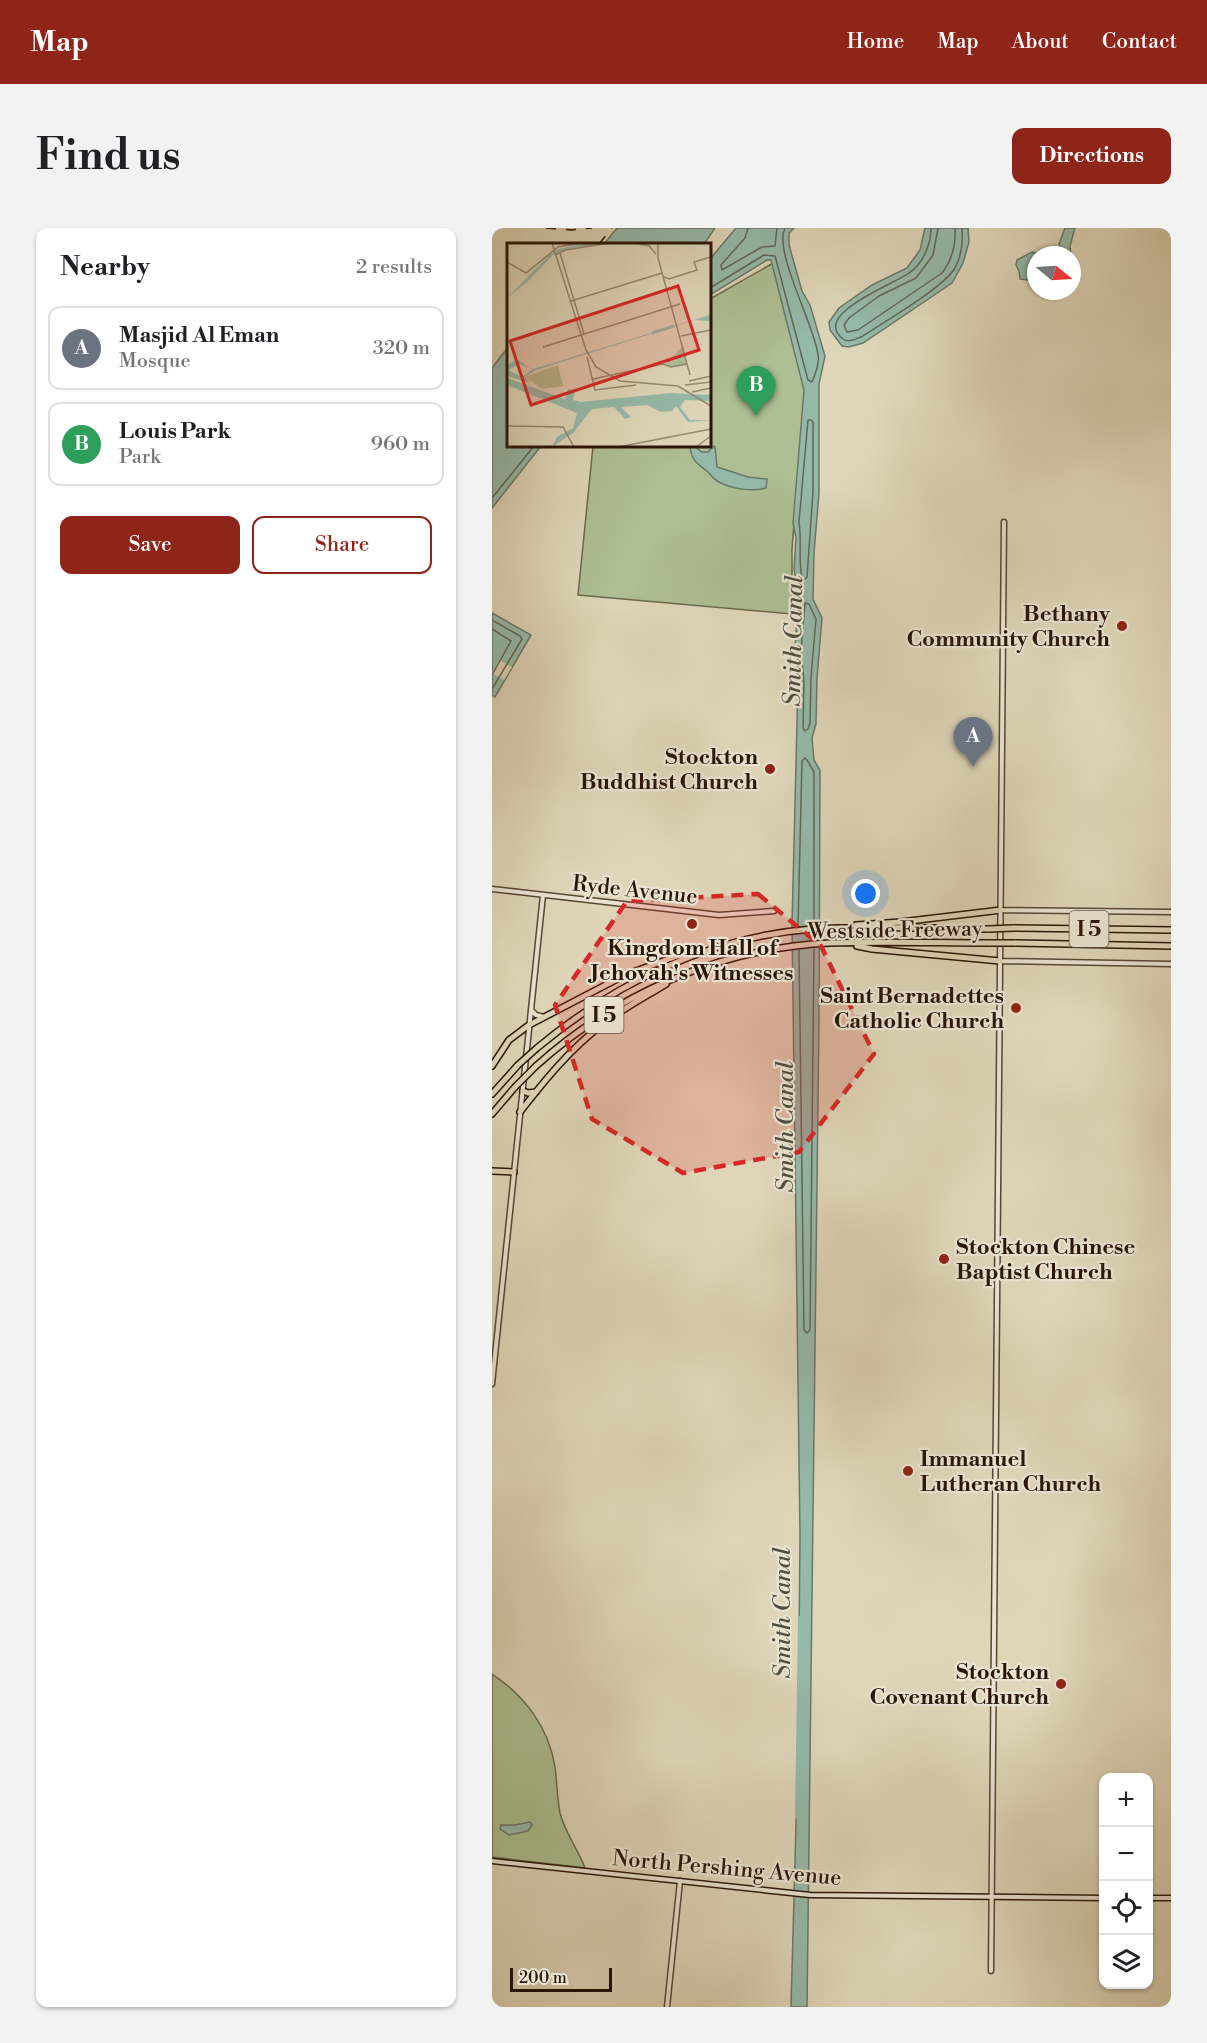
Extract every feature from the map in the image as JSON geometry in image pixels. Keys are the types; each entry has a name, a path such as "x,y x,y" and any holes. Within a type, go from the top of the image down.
{"highway":[{"path":"842,927 1001,910"},
{"name":"Westside Freeway","path":"492,1094 537,1048 587,1010 627,985 718,947 768,935 842,927 1168,930"},
{"name":"Westside Freeway","path":"492,1114 536,1066 600,1017 649,989 680,975 733,958 769,950 829,943 1169,946"},
{"path":"847,943 872,949 1000,961"},
{"path":"492,1066 509,1040 530,1025 613,981 677,956 718,947"},
{"path":"520,1112 572,1051 595,1031 611,1018 680,975"},
{"path":"522,1091 536,1092"},
{"path":"492,1170 514,1172"}],"street":[{"path":"991,1971 1004,522"},
{"name":"Ryde Avenue","path":"492,889 719,915 774,910"},
{"path":"492,1384 543,895"},
{"path":"1001,910 1171,912"},
{"path":"1000,961 1171,964"},
{"path":"531,1010 536,1015 545,1017"},
{"name":"North Pershing Avenue","path":"492,1861 810,1895 1099,1898"},
{"path":"667,2007 680,1881"},
{"path":"1153,1898 1171,1898"}],"highlighted area":[{"path":"758,894 821,946 874,1054 799,1152 683,1173 592,1119 555,1005 627,901"}],"shaded area":[{"path":"775,262 805,387 792,549 792,614 578,595 593,447 711,447 711,298"},
{"path":"492,1674 515,1692 541,1726 552,1753 562,1820 585,1868 492,1857"}],"water":[{"path":"617,228 715,228 705,243 605,243"},
{"path":"736,228 794,228 789,233 789,245 802,291 810,305 825,356 819,384 819,493 813,599 822,618 816,724 812,738 814,760 820,770 807,2007 791,2007 798,1752 800,1535 792,925 798,682 795,652 798,591 794,569 796,538 793,523 804,390 771,260 767,260 711,294 711,258"},
{"path":"925,228 968,228 969,242 963,263 952,283 863,343 849,347 842,346 830,330 829,322 839,308 872,285 907,268 920,250"},
{"path":"1065,228 1075,228 1070,246 1060,246"},
{"path":"1027,255 1027,280 1020,279 1017,260"},
{"path":"507,348 507,447 540,447 492,508 492,368"},
{"path":"714,446 717,467 748,477 767,479 766,488 742,489 717,481 696,462 690,447 708,452"},
{"path":"492,613 531,635 495,697 492,695"},
{"path":"530,1822 532,1825 528,1831 509,1835 500,1829 501,1825"}],"pier":[{"path":"499,660 512,667 504,680 492,673"}],"waterway":[{"name":"Smith Canal","path":"797,1817 800,1618"}],"railway":[{"path":"546,228 572,230 592,228"},
{"path":"600,243 612,228"}],"place":[{"name":"Louis Park","path":"756,416"},
{"name":"Bethany Community Church","path":"1122,626"},
{"name":"Masjid Al Eman","path":"973,767"},
{"name":"Stockton Buddhist Church","path":"770,769"},
{"name":"Kingdom Hall of Jehovah's Witnesses","path":"692,924"},
{"name":"Saint Bernadettes Catholic Church","path":"1016,1008"},
{"name":"Stockton Chinese Baptist Church","path":"944,1259"},
{"name":"Immanuel Lutheran Church","path":"908,1471"},
{"name":"Stockton Covenant Church","path":"1061,1684"}]}
